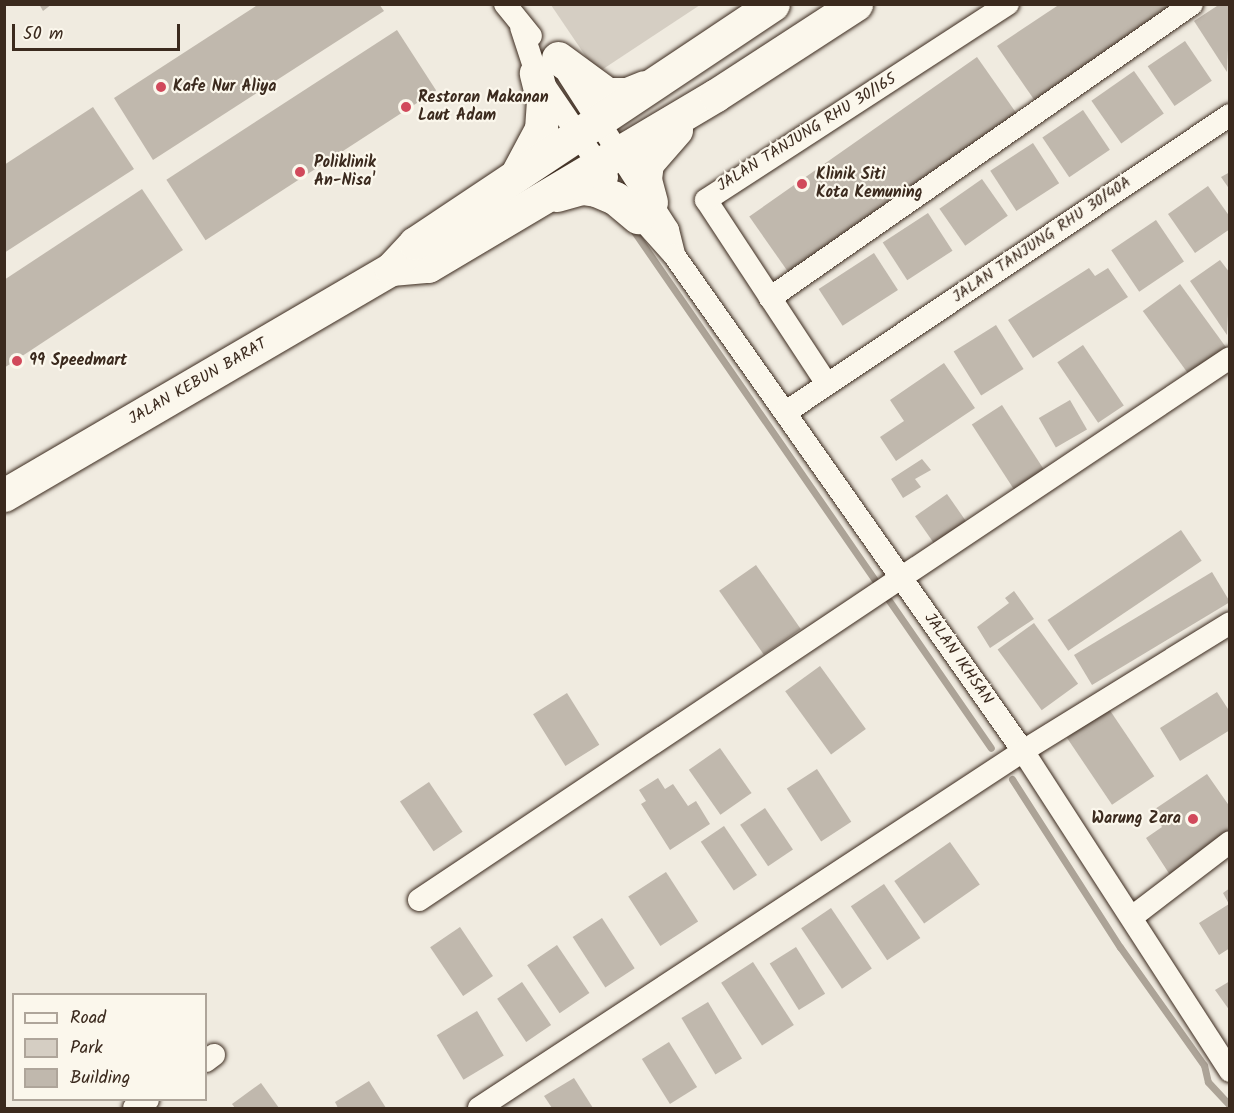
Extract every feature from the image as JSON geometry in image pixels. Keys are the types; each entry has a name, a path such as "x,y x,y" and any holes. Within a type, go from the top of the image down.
{"main road":[{"path":"516,176 541,129 547,66 607,94 627,94 659,81 773,4"},
{"path":"521,212 563,192 582,188 645,210 645,172 651,156 716,95 856,4"},
{"name":"JALAN KEBUN BARAT","path":"4,495 391,269 414,243 659,81"},
{"name":"JALAN KEBUN BARAT","path":"391,269 428,266 716,95"}],"street":[{"name":"JALAN IKHSAN","path":"505,4 645,210 668,230 674,255 786,412 896,583 1023,752 1230,1071"},
{"name":"JALAN TANJUNG RHU 30/165","path":"827,384 707,206 709,195 1008,4"},
{"path":"770,298 1192,4"},
{"name":"JALAN TANJUNG RHU 30/40A","path":"786,412 854,364 1230,115"},
{"path":"419,900 1230,358"},
{"path":"479,1108 1023,752 1230,623"},
{"path":"1132,917 1230,842"}],"green space":[{"path":"551,5 700,5 597,73"}],"building":[{"path":"39,4 52,4 43,11"},
{"path":"259,4 379,4 384,11 153,160 114,98"},
{"path":"1060,4 1179,4 1035,101 997,46"},
{"path":"1220,4 1230,4 1227,72 1194,21"},
{"path":"397,30 436,90 206,240 166,180"},
{"path":"1185,41 1212,81 1175,106 1148,66"},
{"path":"977,57 1018,116 791,275 749,216"},
{"path":"1134,71 1164,114 1121,143 1091,101"},
{"path":"93,107 134,169 4,253 4,165"},
{"path":"1083,110 1110,150 1069,177 1042,137"},
{"path":"1033,143 1059,183 1016,211 990,171"},
{"path":"1230,172 1230,190 1221,177"},
{"path":"982,179 1008,216 965,246 939,209"},
{"path":"1208,186 1230,217 1230,229 1195,253 1168,214"},
{"path":"142,189 183,250 4,368 4,280"},
{"path":"928,213 953,251 907,280 883,242"},
{"path":"1156,220 1184,261 1139,292 1111,250"},
{"path":"874,253 898,290 843,326 819,289"},
{"path":"1220,260 1230,273 1227,335 1190,281"},
{"path":"1089,268 1095,276 1108,268 1128,297 1033,358 1008,320"},
{"path":"1180,284 1228,350 1191,377 1143,311"},
{"path":"996,325 1024,369 981,396 954,351"},
{"path":"1083,345 1124,406 1098,423 1057,362"},
{"path":"944,363 975,408 896,461 880,437 904,421 890,400"},
{"path":"1070,400 1087,429 1056,447 1039,418"},
{"path":"1002,405 1045,471 1015,491 972,425"},
{"path":"922,459 931,470 915,479 921,487 903,498 891,479"},
{"path":"947,494 967,523 935,545 915,516"},
{"path":"1181,530 1202,561 1068,651 1048,620"},
{"path":"756,565 801,629 764,655 719,591"},
{"path":"1212,572 1230,602 1092,685 1074,655"},
{"path":"1014,591 1034,619 990,648 977,627 1009,603 1005,598"},
{"path":"1034,623 1078,684 1042,710 998,649"},
{"path":"820,666 866,729 831,754 785,691"},
{"path":"1217,692 1230,712 1230,730 1180,761 1160,728"},
{"path":"567,693 599,745 565,766 533,714"},
{"path":"1109,709 1154,776 1112,805 1067,738"},
{"path":"720,748 752,793 720,815 689,770"},
{"path":"817,769 851,822 821,841 787,789"},
{"name":"Warung Zara","path":"1207,774 1230,807 1230,835 1170,875 1146,838 1162,827 1152,811"},
{"path":"658,778 665,789 673,784 688,806 696,801 710,824 670,850 641,804 646,801 639,790"},
{"path":"429,782 463,832 434,851 400,802"},
{"path":"765,808 793,849 768,866 740,825"},
{"path":"724,826 757,875 734,891 701,842"},
{"path":"950,842 980,885 924,924 894,881"},
{"path":"666,872 698,921 660,946 628,897"},
{"path":"884,884 920,938 887,960 851,906"},
{"path":"1230,888 1230,948 1219,955 1199,923 1229,904 1223,893"},
{"path":"831,908 872,969 842,989 801,928"},
{"path":"602,918 635,968 605,987 573,937"},
{"path":"460,927 493,976 463,996 430,947"},
{"path":"557,945 589,993 560,1013 527,965"},
{"path":"796,947 825,994 799,1010 770,963"},
{"path":"753,962 794,1025 762,1046 721,983"},
{"path":"1230,981 1230,1011 1215,990"},
{"path":"522,982 551,1025 526,1042 497,999"},
{"path":"708,1002 742,1059 715,1075 681,1018"},
{"path":"477,1011 504,1056 463,1080 437,1035"},
{"path":"669,1042 697,1087 670,1104 642,1059"},
{"path":"574,1078 593,1108 552,1108 544,1096"},
{"path":"369,1081 386,1108 338,1108 335,1102"},
{"path":"261,1083 279,1108 235,1108 232,1104"}],"waterway":[{"path":"631,227 991,748"},
{"path":"1012,779 1120,947 1204,1065 1208,1082 1230,1106"}],"place":[{"name":"Kafe Nur Aliya","path":"161,87"},
{"name":"Restoran Makanan Laut Adam","path":"406,107"},
{"name":"Poliklinik An-Nisa'","path":"300,172"},
{"name":"Klinik Siti Kota Kemuning","path":"802,184"},
{"name":"99 Speedmart","path":"17,361"},
{"name":"Warung Zara","path":"1193,819"}]}
